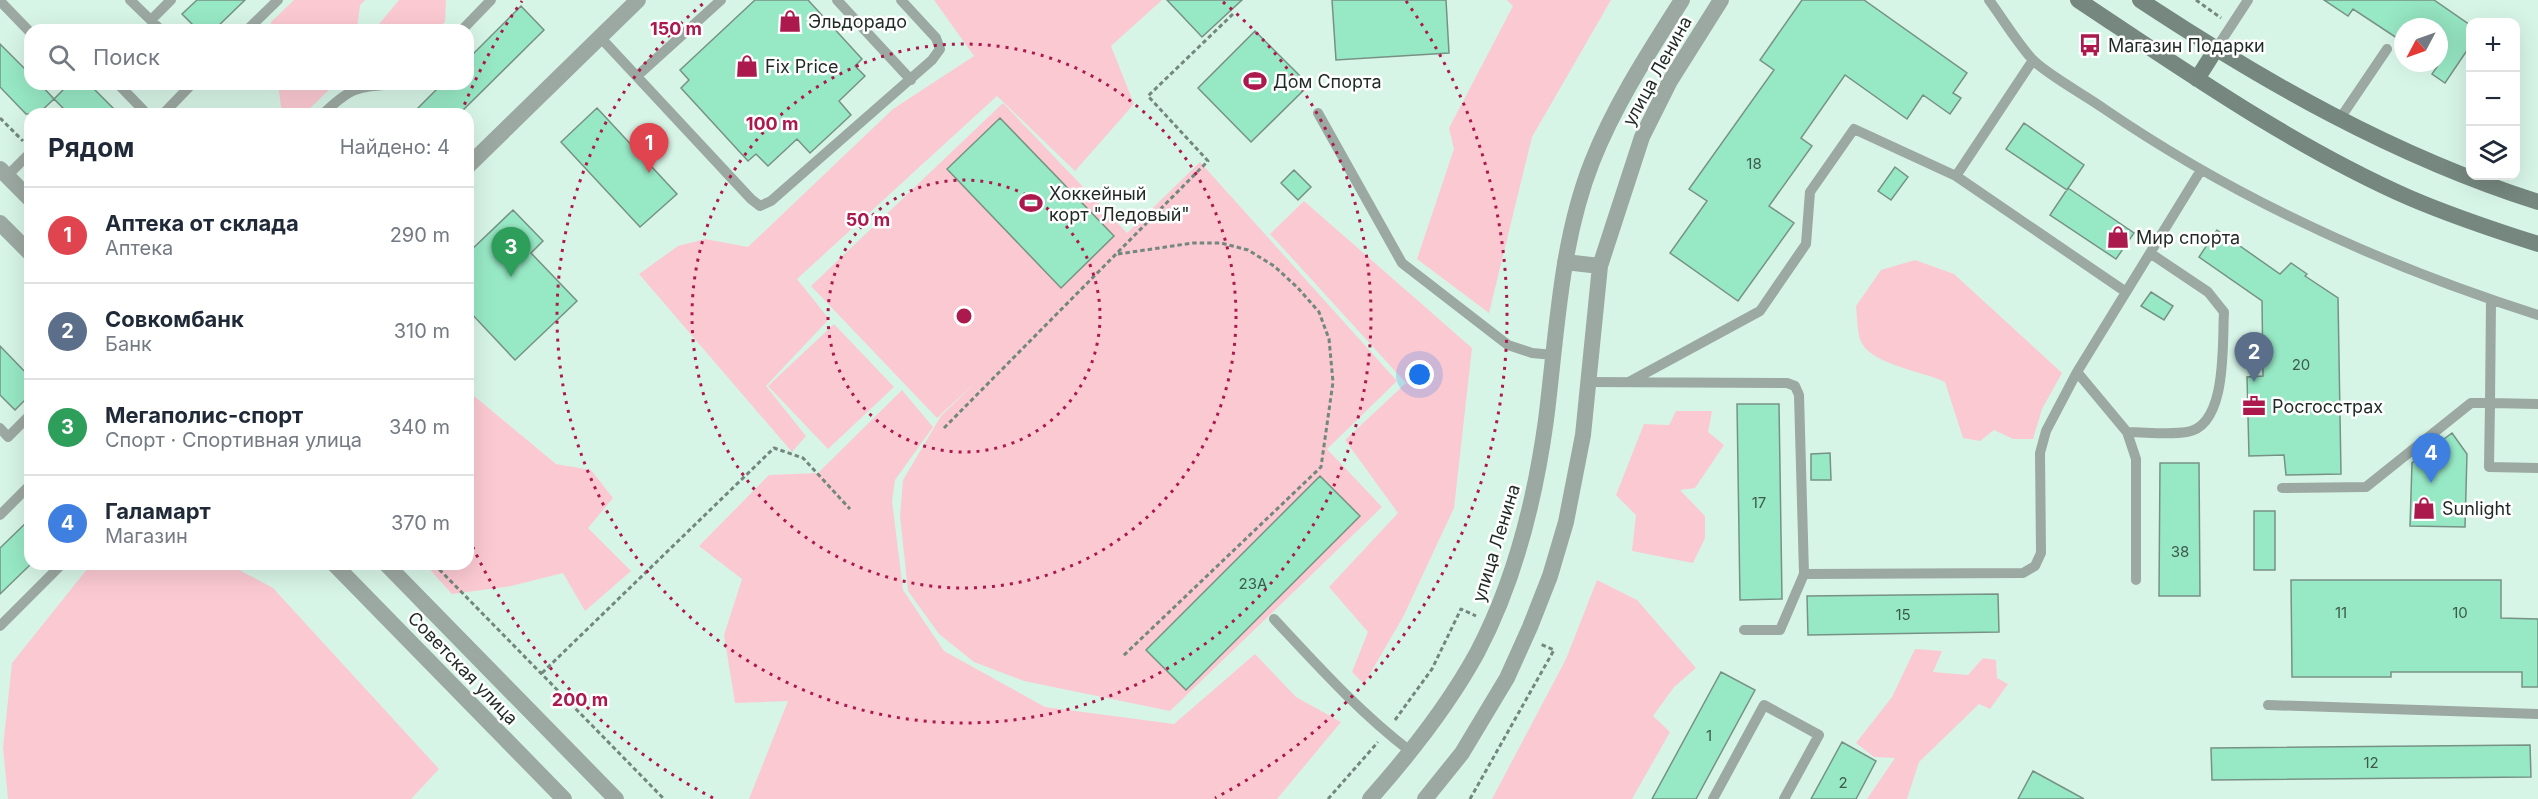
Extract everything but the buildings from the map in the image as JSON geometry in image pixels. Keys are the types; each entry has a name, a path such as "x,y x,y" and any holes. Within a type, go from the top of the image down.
{"main road":[{"path":"2078,0 2197,79 2334,160 2408,197 2476,225 2538,244"},
{"path":"2140,0 2216,49 2339,120 2444,169 2538,202"},
{"path":"2197,79 2216,49"}],"street":[{"name":"улица Ленина","path":"1370,799 1410,751 1458,685 1490,623 1526,524 1537,476 1565,262 1591,163 1622,96 1682,0"},
{"name":"улица Ленина","path":"1425,799 1462,753 1485,717 1525,638 1550,576 1566,522 1583,435 1600,266 1642,137 1670,81 1721,0"},
{"path":"474,160 600,37 629,3"},
{"path":"3,172 24,193"},
{"path":"0,223 24,247"},
{"path":"1565,262 1600,266"},
{"name":"Советская улица","path":"340,570 564,799"},
{"name":"Советская улица","path":"392,570 616,799"}],"lane":[{"path":"130,0 155,24"},
{"path":"151,20 171,0"},
{"path":"253,24 278,0"},
{"path":"468,24 491,0"},
{"path":"637,76 721,0"},
{"path":"837,0 911,80"},
{"path":"600,37 760,206 771,201 911,80 940,49 936,38 901,0"},
{"path":"1989,0 2033,60 2120,120 2201,170 2298,222 2418,274 2538,315"},
{"path":"2216,49 2248,0"},
{"path":"0,1 24,26"},
{"path":"2339,120 2387,49"},
{"path":"1956,177 2033,60"},
{"path":"124,90 141,108"},
{"path":"169,108 186,90"},
{"path":"329,108 344,94 353,90"},
{"path":"1318,113 1402,263 1508,345 1554,355"},
{"path":"1626,383 1760,311 1806,244 1810,192 1854,129 1956,177 2126,292"},
{"path":"3,172 24,156"},
{"path":"1803,574 2023,573 2035,566 2041,553 2040,453 2046,431 2078,372 2201,170"},
{"path":"2127,432 2189,432 2203,423 2215,407 2219,391 2224,312 2208,292 2150,254"},
{"path":"2491,300 2489,467 2538,468"},
{"path":"2078,372 2127,432 2136,459 2136,580"},
{"path":"1588,382 1787,383 1795,386 1799,396 1803,574 1780,630 1744,630"},
{"path":"2282,488 2366,487 2471,403 2538,404"},
{"path":"3,437 24,420"},
{"path":"0,515 24,491"},
{"path":"0,626 56,570"},
{"path":"1274,619 1325,673 1386,732 1410,751"},
{"path":"1713,799 1764,705 1819,735 1784,799"},
{"path":"2268,705 2538,714"}],"path":[{"path":"2196,0 2232,25"},
{"path":"944,428 1208,161 1148,96 1234,13"},
{"path":"0,118 24,144"},
{"path":"1118,254 1193,243 1221,243 1248,250 1274,266 1319,312 1329,339 1333,382 1321,467 1122,657"},
{"path":"542,673 774,448 803,459 850,509"},
{"path":"440,570 664,799"},
{"path":"1328,799 1386,732 1432,669 1461,609 1490,623"},
{"path":"1470,799 1554,650 1525,638"}],"shaded area":[{"path":"294,0 365,0 360,5 358,24 271,24"},
{"path":"399,0 446,0 443,24 379,24"},
{"path":"934,0 1162,0 1111,46 1134,104 1075,171 997,96 797,279 829,319 766,386 806,436 792,452 639,274 678,246 705,239 748,247 893,109 974,56"},
{"path":"1507,0 1611,0 1532,137 1489,313 1417,259 1454,149 1449,128 1513,6"},
{"path":"279,90 329,90 310,108 281,108"},
{"path":"1003,103 1127,233 1200,162 1397,381 1327,449 1382,507 1170,711 1024,681 974,662 939,634 908,591 900,516 903,480 941,416 977,381 937,418 811,286"},
{"path":"1304,201 1472,348 1454,508 1403,617 1364,684 1352,672 1368,632 1329,587 1398,513 1345,440 1406,383 1270,234"},
{"path":"1915,260 1954,274 2062,373 2042,409 2033,439 2013,439 1994,430 1980,441 1963,438 1945,382 1884,361 1865,348 1859,335 1856,306 1881,270"},
{"path":"834,324 894,387 828,449 768,386"},
{"path":"902,390 933,427 895,480 892,501 903,590 944,651 1045,707 1174,724 1255,654 1296,697 1341,722 1277,799 749,799 788,701 735,703 724,635 742,579 699,546 769,475 818,473"},
{"path":"474,396 556,464 591,470 613,498 588,528 631,571 585,611 563,573 511,586 452,594 430,570 474,570"},
{"path":"1676,411 1712,411 1708,432 1724,445 1695,488 1680,490 1705,516 1705,538 1693,563 1632,551 1636,515 1616,495 1644,424 1669,425"},
{"path":"86,570 239,570 273,588 439,769 411,799 8,799 3,747 12,663"},
{"path":"1597,580 1637,600 1696,668 1674,687 1653,716 1670,732 1632,799 1492,799 1566,659"},
{"path":"1915,649 1942,651 1933,672 1968,675 1983,658 1996,660 1997,678 2008,684 1990,709 1979,704 1919,762 1907,799 1867,799 1895,758 1874,757 1856,743 1892,697"}],"place":[{"name":"Эльдорадо","path":"790,21"},
{"name":"Магазин Подарки","path":"2090,45"},
{"name":"Fix Price","path":"747,66"},
{"name":"Дом Спорта","path":"1255,81"},
{"name":"Аптека от склада","path":"649,173"},
{"name":"Хоккейный корт \"Ледовый\"","path":"1031,203"},
{"name":"Мир спорта","path":"2118,237"},
{"name":"Мегаполис-спорт","path":"511,277"},
{"name":"Совкомбанк","path":"2254,382"},
{"name":"Росгосстрах","path":"2254,406"},
{"name":"Галамарт","path":"2431,483"},
{"name":"Sunlight","path":"2424,508"}]}
